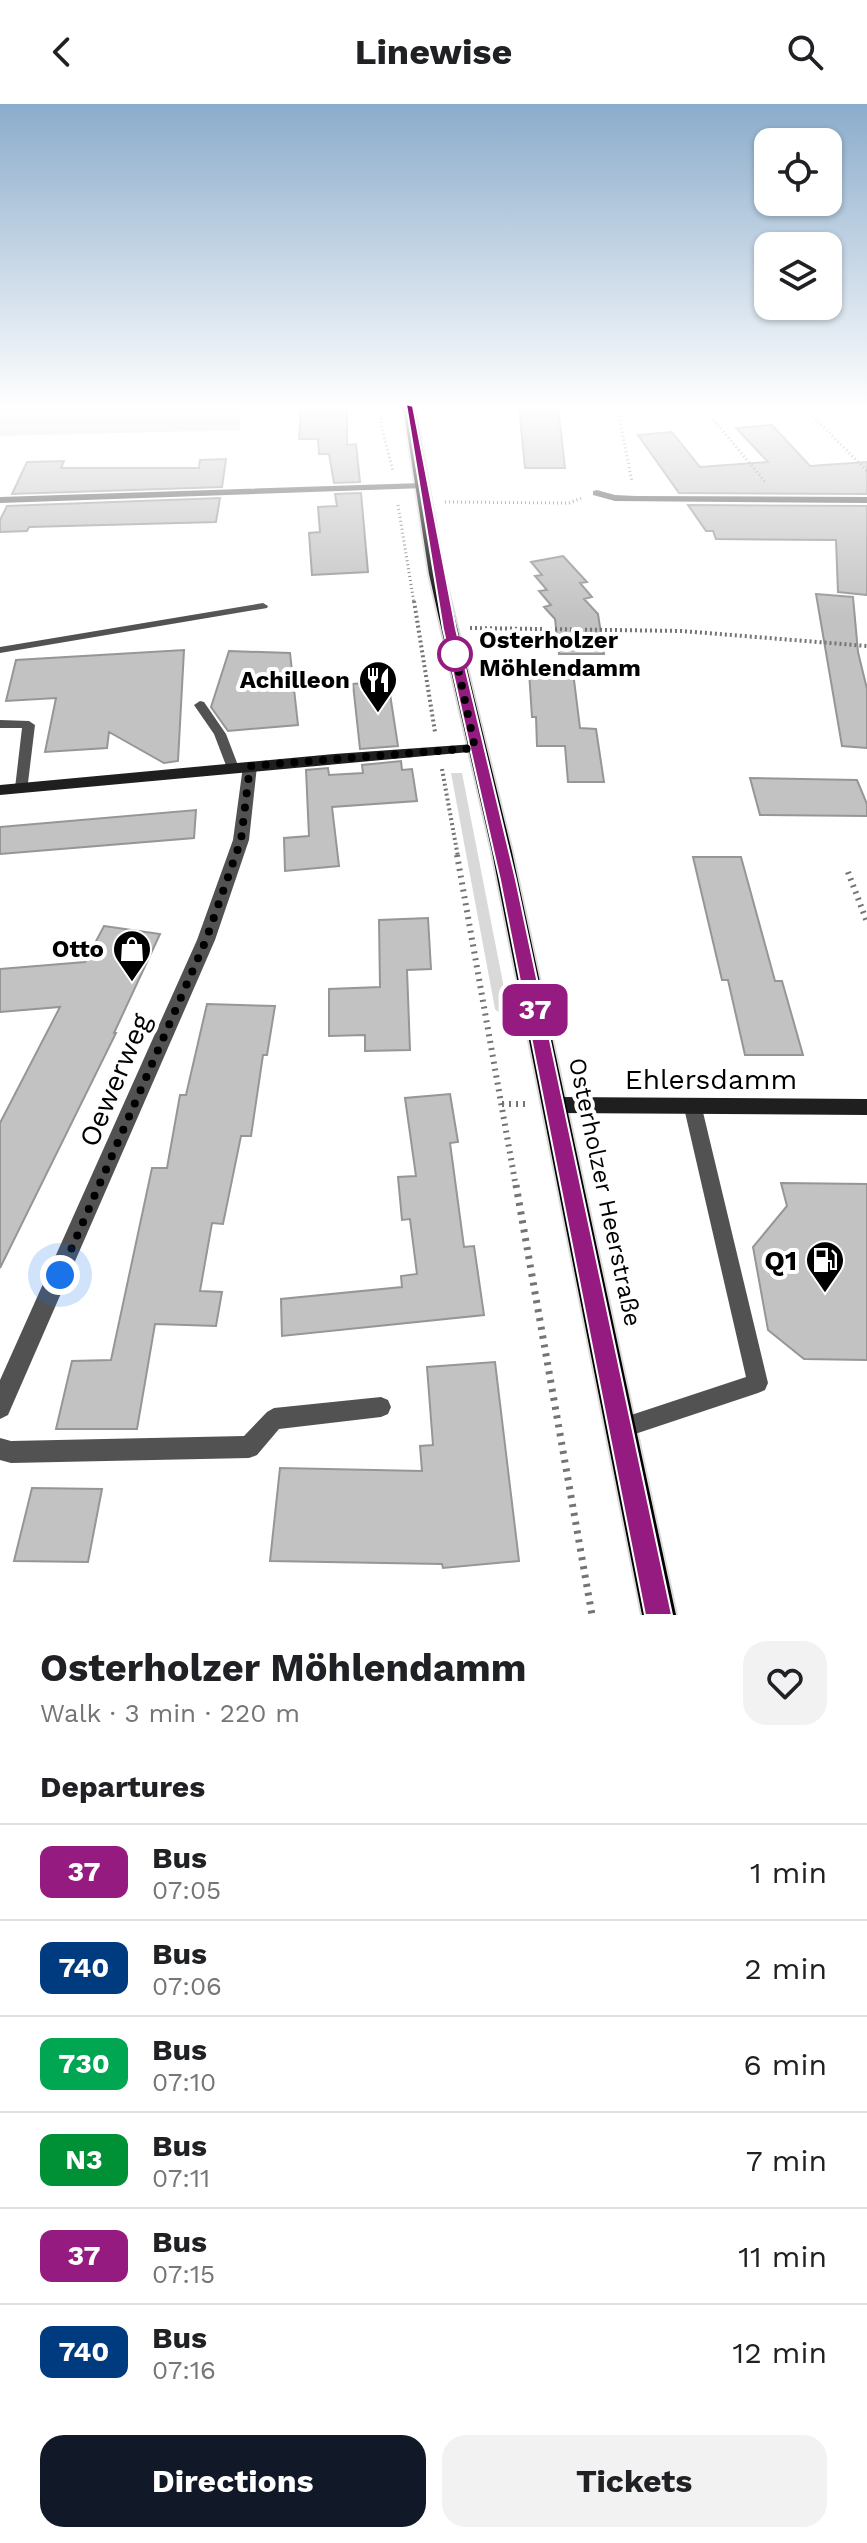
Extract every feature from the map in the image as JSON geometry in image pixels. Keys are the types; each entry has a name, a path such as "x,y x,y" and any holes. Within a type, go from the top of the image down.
{"main road":[{"name":"Osterholzer Heerstraße","path":"420,477 449,629 502,852 659,1615"},
{"path":"0,790 475,748"},
{"name":"Ehlersdamm","path":"555,1105 867,1107"}],"street":[{"path":"0,500 396,487 423,494"},
{"path":"597,493 636,499 867,500"},
{"name":"Oewerweg","path":"0,1407 206,940 241,840 241,767"}],"lane":[{"path":"0,650 263,606"},
{"path":"200,705 241,767"},
{"path":"0,724 29,725 22,788"},
{"path":"620,1428 758,1383 693,1108"},
{"path":"0,1449 11,1452 249,1447 274,1419 381,1407"}],"path":[{"path":"394,477 592,1615"},
{"path":"631,477 636,499"},
{"path":"758,477 776,500"},
{"path":"423,494 569,503 597,493"},
{"path":"449,629 639,630 867,646"},
{"path":"848,872 867,922"}],"shaded area":[{"path":"451,773 462,773 511,1024 495,1009"}],"building":[{"path":"20,477 223,477 222,487 12,494"},
{"path":"333,477 359,477 360,482 334,483"},
{"path":"667,477 867,477 867,494 679,493"},
{"path":"361,493 368,572 312,575 309,533 320,532 318,507 337,506 335,494"},
{"path":"220,498 216,522 29,527 27,531 0,532 0,520 7,506"},
{"path":"688,505 867,506 867,595 838,592 836,540 716,539 713,531 706,531"},
{"path":"563,556 587,582 580,583 592,597 584,599 598,614 604,654 559,654 555,619 544,607 551,605 539,591 547,590 535,576 542,575 531,562"},
{"path":"816,594 853,597 858,652 867,689 867,748 842,746"},
{"path":"184,650 178,761 164,763 109,732 107,748 45,752 56,698 6,701 16,660"},
{"path":"229,651 290,653 298,725 228,731 211,707"},
{"path":"529,671 573,672 580,728 596,729 604,782 568,782 565,746 537,746"},
{"path":"388,681 398,746 360,749 353,684"},
{"path":"401,761 402,770 412,769 417,801 332,807 339,866 285,871 284,838 309,836 306,770 328,768 329,775 363,773 362,765"},
{"path":"750,778 857,780 867,804 867,816 760,815"},
{"path":"196,810 194,838 0,854 0,827"},
{"path":"693,857 741,857 775,981 782,981 803,1055 745,1055 728,980 722,980"},
{"path":"428,918 431,969 407,970 410,1050 365,1051 365,1035 329,1036 329,989 380,987 379,920"},
{"path":"104,926 160,934 116,1033 0,1268 0,1123 60,1007 0,1012 0,969 85,962"},
{"path":"207,1004 275,1006 267,1055 263,1055 251,1136 241,1136 223,1224 212,1223 200,1291 222,1292 216,1326 155,1324 137,1429 56,1429 72,1361 111,1360 152,1168 167,1168 180,1095 186,1095"},
{"path":"450,1094 458,1142 450,1143 464,1247 474,1246 484,1315 282,1336 281,1299 402,1287 401,1276 417,1274 410,1219 402,1220 398,1177 416,1176 405,1098"},
{"path":"781,1183 867,1184 867,1360 804,1359 768,1330 753,1247 787,1206"},
{"path":"495,1362 519,1561 443,1568 442,1564 270,1561 280,1468 422,1471 420,1446 433,1445 427,1367"},
{"path":"32,1488 102,1489 88,1562 14,1561"}],"bus line":[{"name":"37","path":"420,477 475,748 508,880 659,1615"}],"place":[{"name":"Osterholzer Möhlendamm","path":"455,654"},
{"name":"Achilleon","path":"378,714"},
{"name":"Otto","path":"132,983"},
{"name":"Q1","path":"825,1294"}],"route":[{"path":"60,1275 206,940 241,840 250,766 475,748 455,654"}]}
